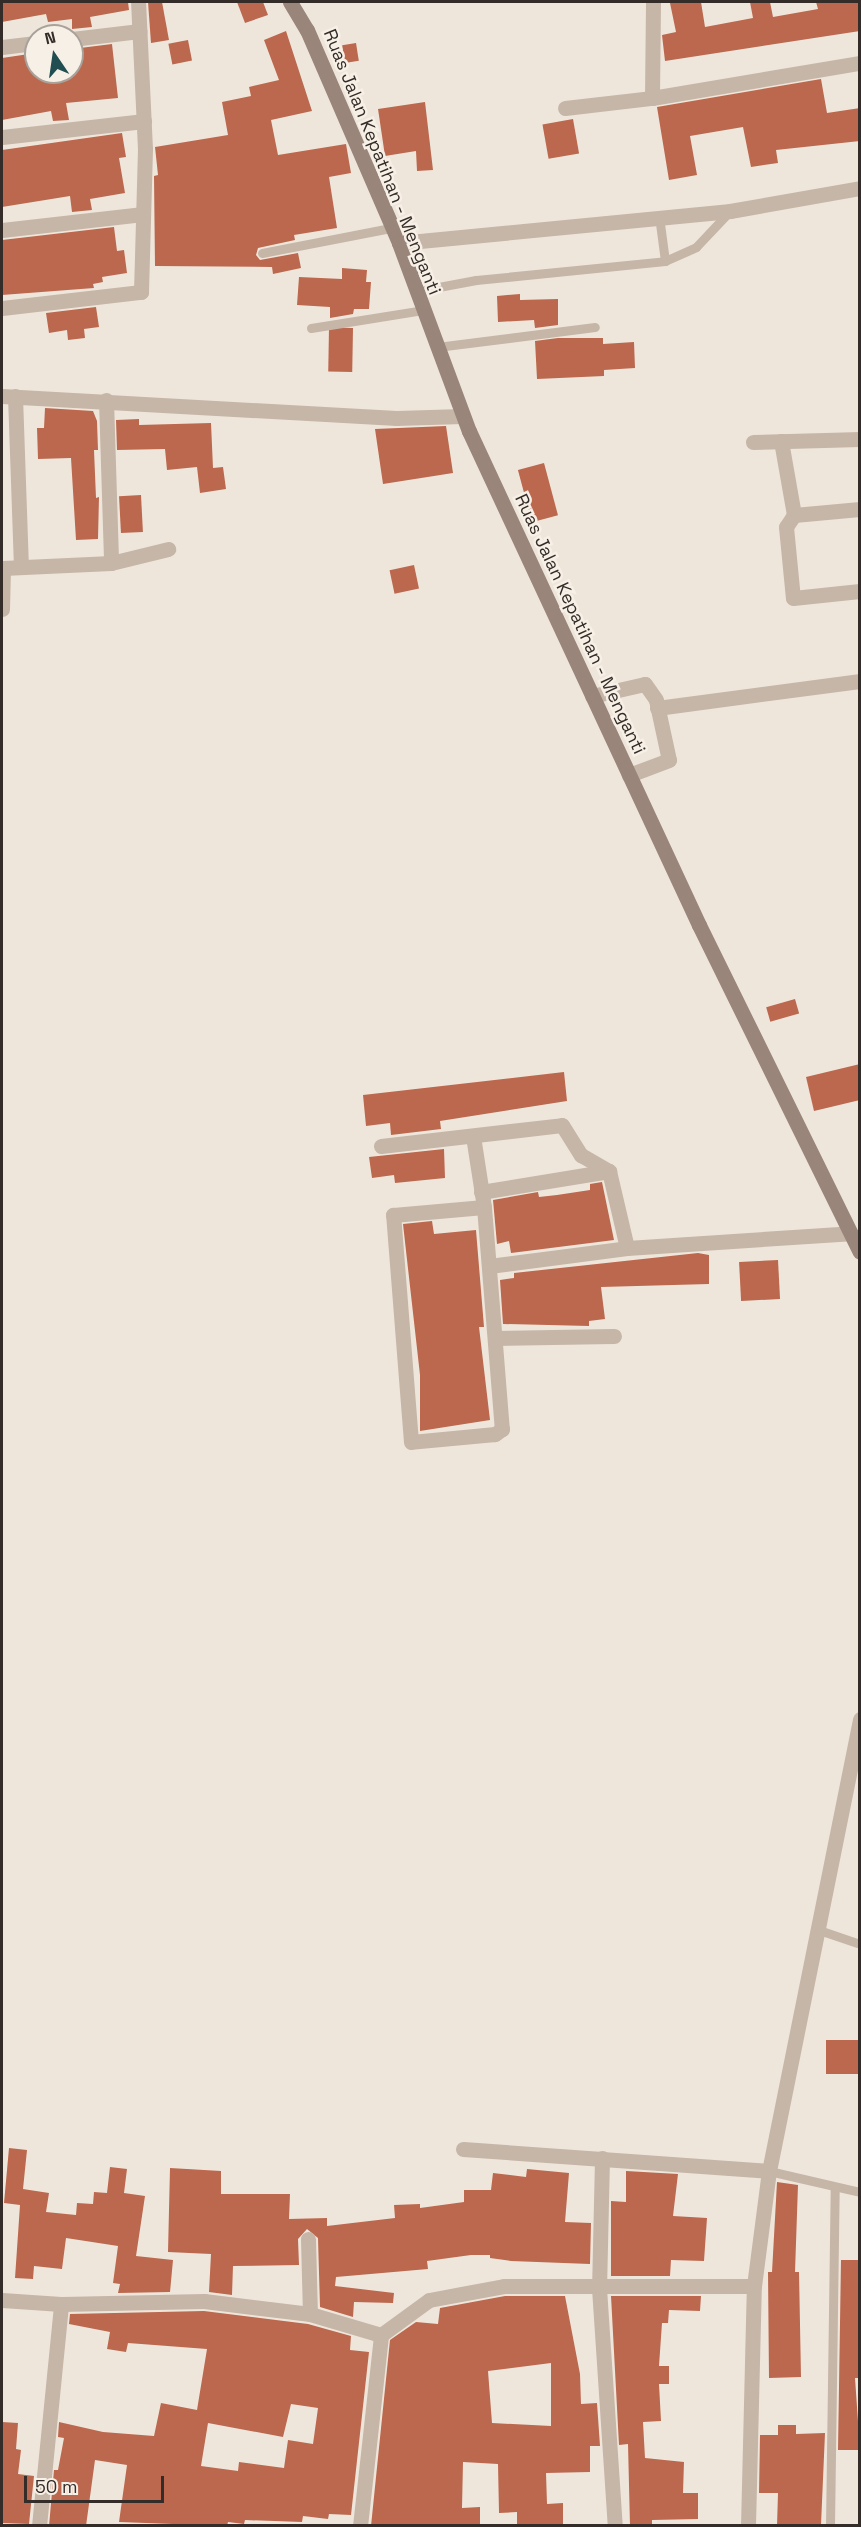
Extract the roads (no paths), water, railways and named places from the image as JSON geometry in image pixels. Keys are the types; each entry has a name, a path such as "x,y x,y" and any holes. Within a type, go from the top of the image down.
{"main road":[{"name":"Ruas Jalan Kepatihan - Menganti","path":"290,2 307,30 399,243 463,416 629,775 860,1252"}],"street":[{"path":"2,308 141,292 144,121 138,2"},
{"path":"652,98 654,2"},
{"path":"84,38 140,31"},
{"path":"2,47 24,44"},
{"path":"565,108 652,98 860,63"},
{"path":"2,137 144,121"},
{"path":"399,243 659,216 730,211 860,188"},
{"path":"2,230 143,214"},
{"path":"21,566 8,396 396,418 463,416"},
{"path":"106,400 111,563"},
{"path":"753,442 860,439"},
{"path":"781,441 794,515 786,527 793,598 860,591"},
{"path":"794,515 860,509"},
{"path":"2,609 2,568 111,563 168,549"},
{"path":"657,708 860,681"},
{"path":"592,696 645,684 657,708 669,760 629,775"},
{"path":"381,1146 562,1125 581,1155 609,1171 627,1248"},
{"path":"473,1136 484,1207 500,1433 411,1442 393,1215 484,1207"},
{"path":"481,1191 609,1171"},
{"path":"489,1266 627,1248 850,1233"},
{"path":"495,1338 614,1336"},
{"path":"748,2526 754,2286 769,2171 860,1719"},
{"path":"463,2149 769,2171"},
{"path":"602,2158 599,2288 615,2526"},
{"path":"308,2239 310,2314"},
{"path":"360,2526 381,2335 429,2300 504,2286 599,2288 754,2286"},
{"path":"2,2300 61,2304 204,2301 310,2314 381,2335"},
{"path":"39,2526 61,2304"}],"lane":[{"path":"417,291 476,280 665,261 696,247 730,211"},
{"path":"659,216 665,261"},
{"path":"262,253 392,228"},
{"path":"311,328 423,310"},
{"path":"437,347 595,327"},
{"path":"816,1929 860,1944"},
{"path":"769,2171 860,2192"},
{"path":"830,2526 835,2187"}]}
